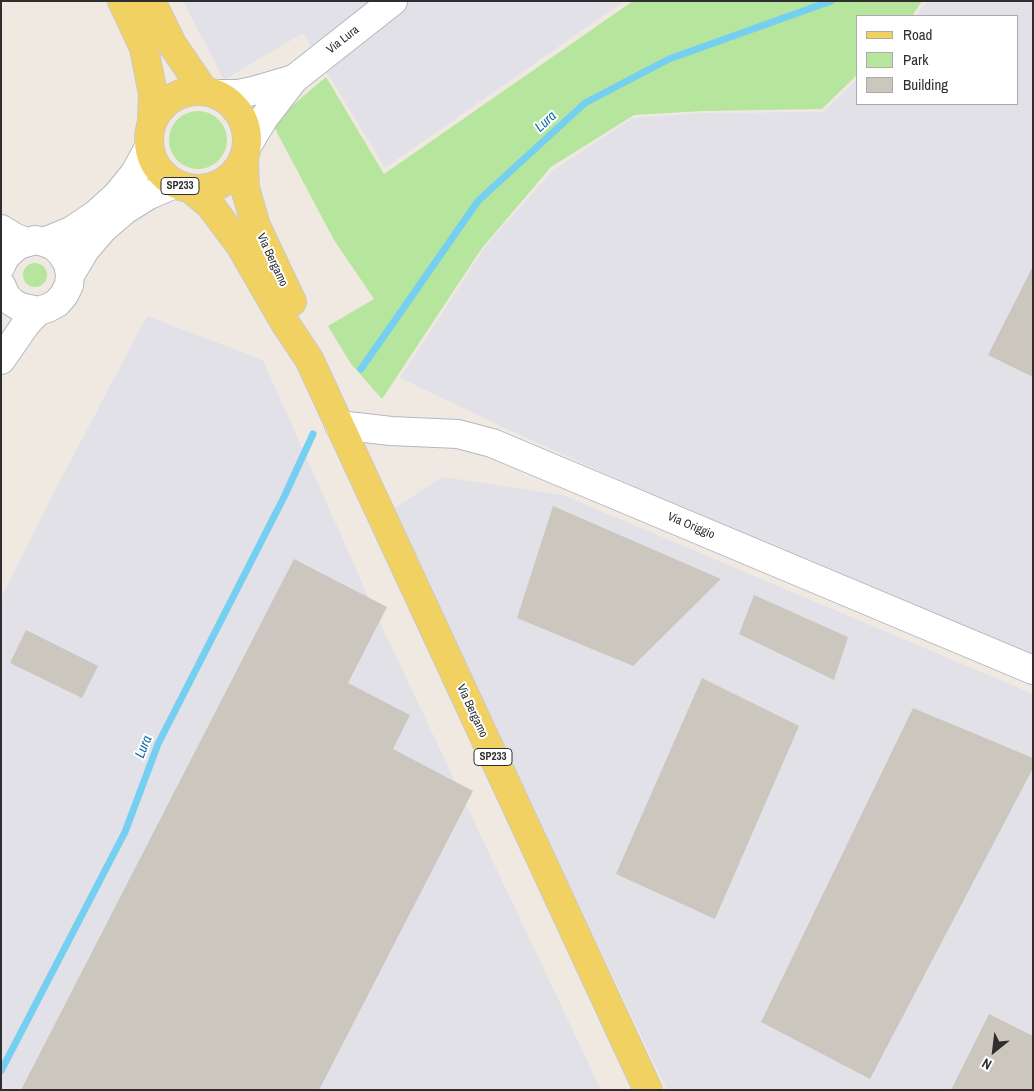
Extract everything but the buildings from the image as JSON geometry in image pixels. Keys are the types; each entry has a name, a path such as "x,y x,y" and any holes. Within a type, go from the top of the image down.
{"main road":[{"name":"SP233","path":"122,1 144,48 153,94 151,134 158,168 165,177 184,187 205,189 218,186 238,170 246,152 247,133 244,121 228,101 210,93 177,51 151,1"},
{"path":"151,134 158,111 168,101 191,91 210,93"},
{"name":"Via Bergamo","path":"246,152 245,188 256,226 299,316 309,358"},
{"name":"Via Bergamo","path":"184,187 210,205 240,245 285,323 309,358 648,1090"}],"street":[{"name":"Via Lura","path":"246,152 264,118 294,79 392,1"},
{"name":"Via Lura","path":"210,93 238,94 294,79"},
{"path":"1,266 5,256 11,250 71,230 95,215 117,195 129,180 151,134"},
{"path":"70,275 85,250 110,222 125,210 149,195 184,187"},
{"path":"1,229 14,237 54,246 68,264 70,275 69,285 64,295 57,303 48,308 38,310 20,308 4,290"},
{"path":"1,333 4,290"},
{"path":"1,360 38,310"},
{"name":"Via Origgio","path":"339,425 391,431 458,434 492,443 1033,670"}],"shaded area":[{"path":"183,1 624,1 385,168 303,33 224,80"},
{"path":"927,1 1033,1 1033,655 833,576 507,429 400,378 484,248 553,170 633,118 704,113 823,112 856,80 856,105 1019,105 1019,15 917,15"},
{"path":"147,316 263,360 376,614 601,1090 1,1090 1,598"},
{"path":"443,477 563,495 1033,694 1033,1090 667,1090 541,826 394,508"}],"green space":[{"path":"633,1 922,1 913,15 856,15 856,76 822,109 703,111 634,115 551,167 482,248 382,399 351,364 328,326 374,299 334,240 272,123 326,77 384,174"},
{"path":"198,111 214,116 222,124 227,140 222,156 214,164 198,169 182,164 174,156 169,140 174,124 182,116"},
{"path":"35,263 44,266 47,275 44,284 35,287 26,284 23,275 26,266"}],"waterway":[{"name":"Lura","path":"361,369 478,201 585,103 669,59 831,1"},
{"name":"Lura","path":"1,1071 125,832 158,744 284,497 313,434"}]}
